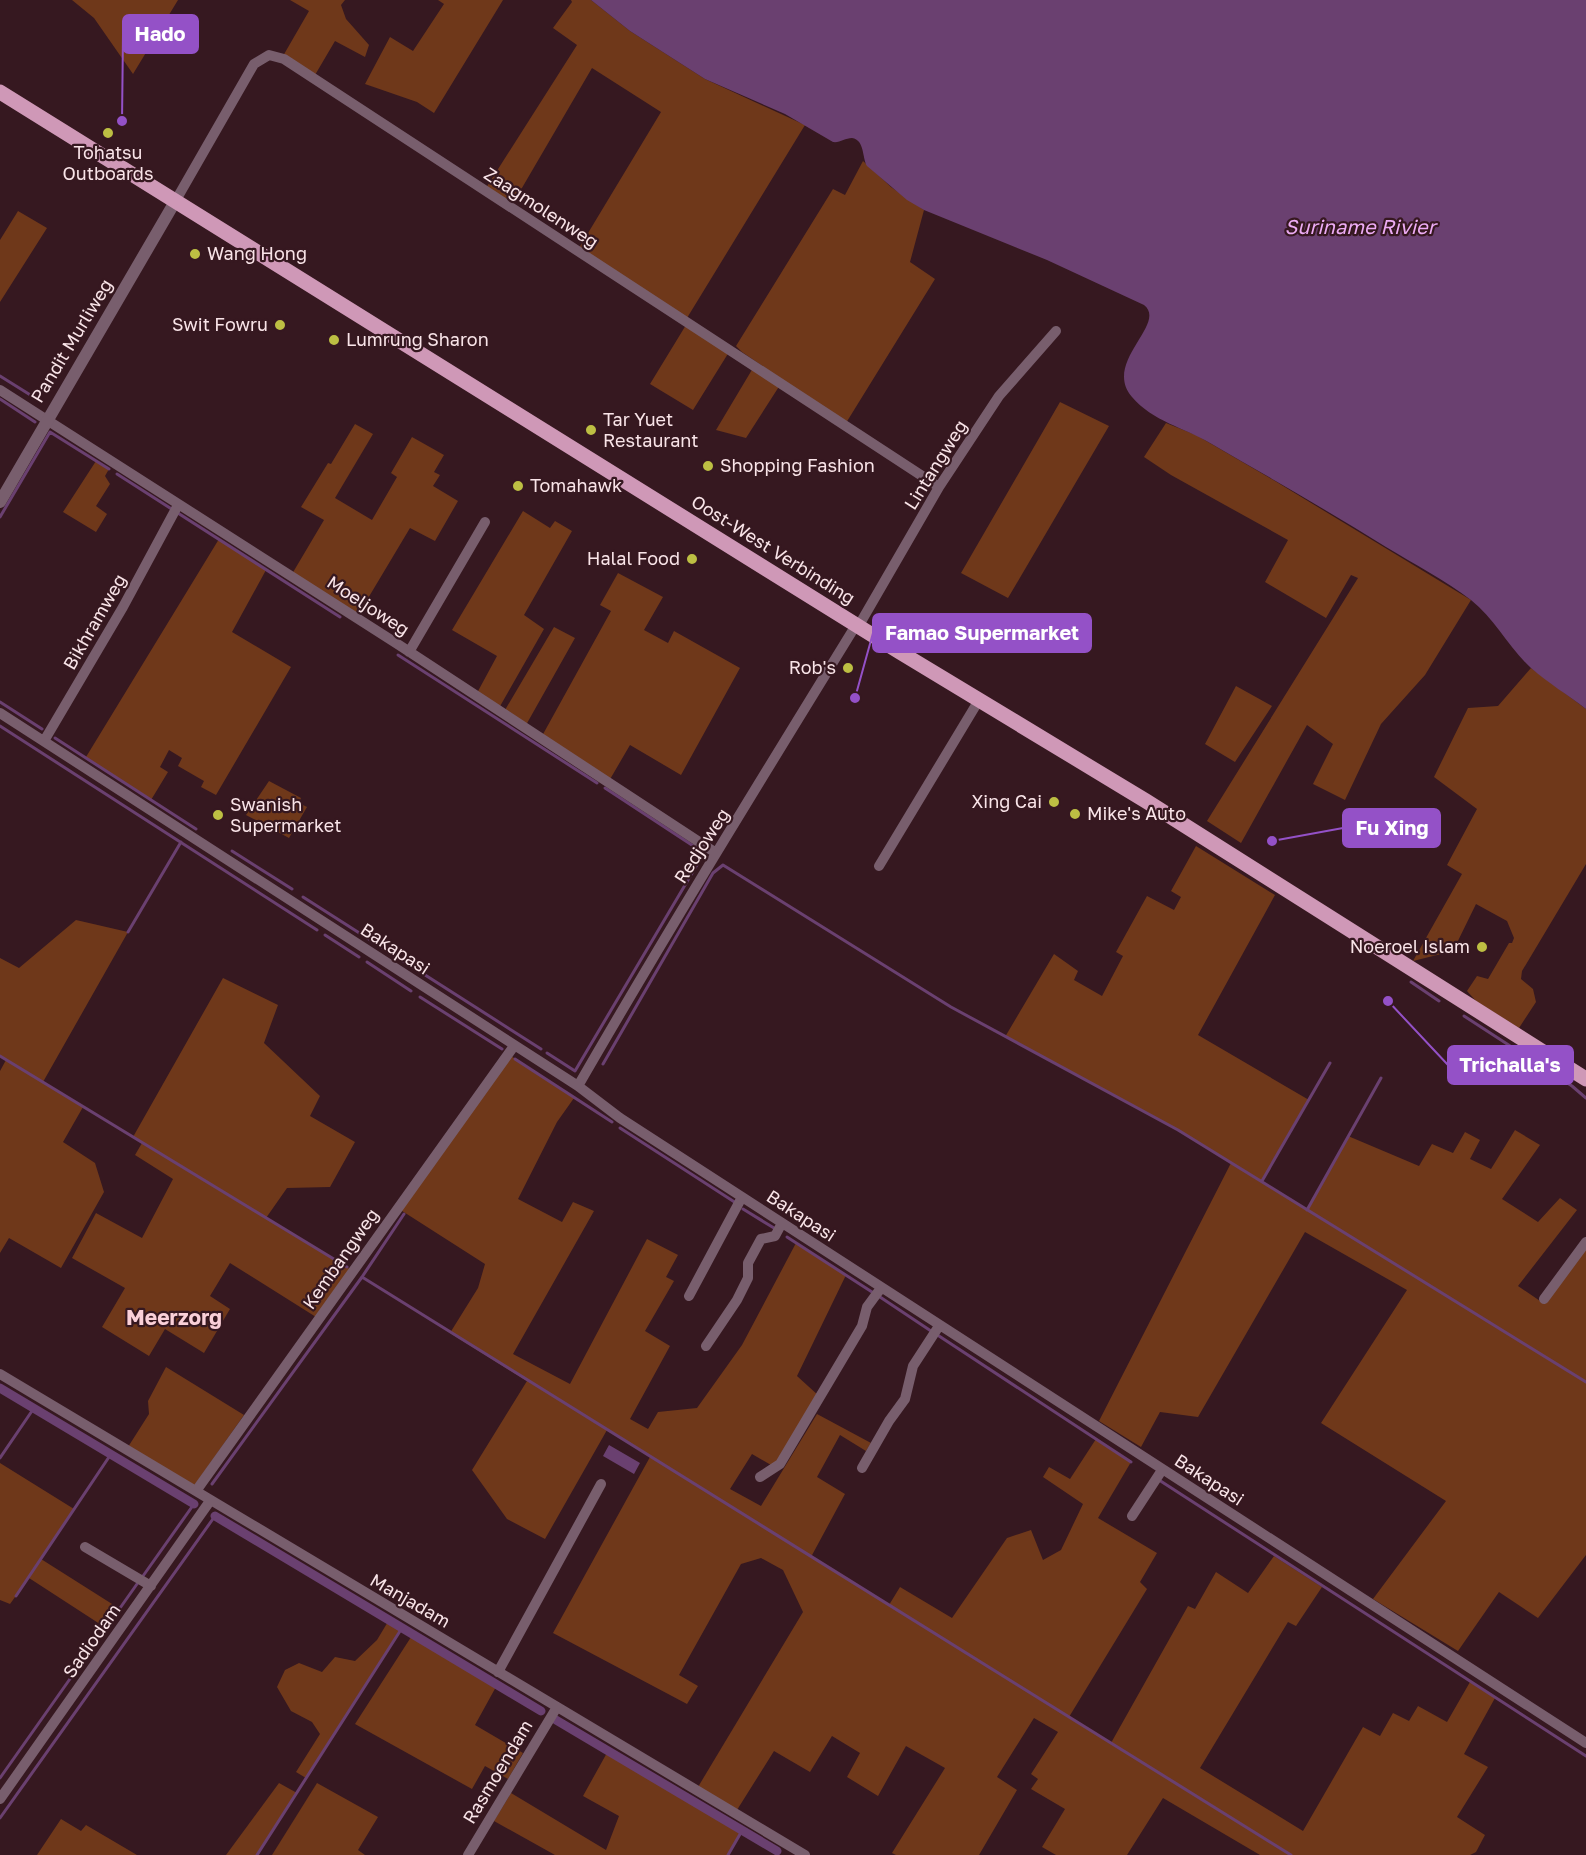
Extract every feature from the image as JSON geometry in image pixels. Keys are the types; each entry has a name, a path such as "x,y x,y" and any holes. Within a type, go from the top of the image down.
{"main road":[{"name":"Oost-West Verbinding","path":"0,92 857,626 1139,797 1586,1079"}],"street":[{"name":"Zaagmolenweg","path":"176,200 254,64 269,55 284,59 939,487"},
{"name":"Pandit Murliweg","path":"0,502 46,419 176,200"},
{"name":"Lintangweg","path":"857,626 939,487 999,396 1056,331"},
{"name":"Moeljoweg","path":"0,390 46,419 175,510 409,652 716,853"},
{"name":"Bikhramweg","path":"44,741 175,510"},
{"path":"409,652 485,522"},
{"name":"Redjoweg","path":"578,1086 716,853 857,626"},
{"path":"879,866 979,700"},
{"name":"Bakapasi","path":"0,713 578,1086 604,1107 939,1326 1586,1743"},
{"name":"Kembangweg","path":"195,1491 514,1046"},
{"path":"689,1296 742,1197"},
{"path":"706,1346 737,1300 748,1278 748,1263 761,1239 775,1236 782,1223"},
{"path":"1544,1299 1586,1242"},
{"path":"760,1477 780,1464 862,1326 867,1307 881,1288"},
{"path":"862,1468 889,1421 905,1400 913,1366 939,1326"},
{"name":"Manjadam","path":"0,1374 805,1855"},
{"path":"1132,1516 1162,1470"},
{"path":"498,1672 601,1484"},
{"name":"Sadiodam","path":"0,1799 210,1501"},
{"path":"85,1546 151,1586"},
{"name":"Rasmoendam","path":"468,1855 557,1707"}],"shaded area":[{"path":"72,0 178,0 133,74 94,18"},
{"path":"290,0 345,0 341,5 346,19 369,45 365,57 335,41 315,75 283,56 309,11"},
{"path":"438,0 503,0 434,113 417,102 365,84 390,37 413,51 444,4"},
{"path":"571,0 591,0 630,31 705,79 805,125 687,318 579,248 661,112 592,68 512,205 486,188 577,45 553,28 572,2"},
{"path":"863,161 891,187 924,210 910,262 935,279 846,423 736,346 833,189 845,195"},
{"path":"18,211 47,228 0,302 0,240"},
{"path":"686,325 729,352 693,410 650,384"},
{"path":"753,368 780,385 746,438 716,430"},
{"path":"1060,402 1109,426 1008,598 961,573"},
{"path":"1166,423 1196,435 1471,600 1425,675 1381,724 1345,800 1313,784 1333,744 1307,725 1241,843 1207,821 1358,578 1351,575 1326,618 1265,582 1288,540 1171,475 1144,457"},
{"path":"355,424 373,434 335,498 372,520 397,477 391,473 412,437 444,455 434,472 440,475 433,486 458,501 435,541 410,528 358,615 292,574 324,520 301,507"},
{"path":"96,461 109,469 105,476 110,484 96,506 107,514 96,532 63,512"},
{"path":"523,511 550,528 555,521 572,531 524,615 544,629 499,708 477,693 497,656 452,630"},
{"path":"219,539 266,570 232,632 291,667 216,795 201,787 204,781 178,766 182,758 169,750 160,767 168,772 151,800 86,757"},
{"path":"618,573 663,597 644,630 668,643 674,631 740,668 681,775 630,745 609,781 542,736 611,611 600,605"},
{"path":"554,627 575,638 526,725 505,710"},
{"path":"1531,668 1586,709 1586,864 1522,971 1521,979 1533,989 1536,1002 1519,1028 1476,1001 1467,991 1477,976 1488,979 1509,943 1512,943 1514,938 1507,921 1476,904 1453,951 1413,961 1462,874 1447,865 1477,809 1434,777 1468,708 1498,706"},
{"path":"1236,686 1272,706 1235,762 1205,744"},
{"path":"269,781 301,798 299,803 307,807 289,838 246,815"},
{"path":"1196,846 1275,895 1198,1035 1309,1100 1262,1182 1307,1210 1348,1136 1419,1166 1432,1144 1453,1153 1465,1132 1480,1140 1470,1159 1491,1169 1515,1130 1540,1145 1502,1199 1538,1222 1560,1198 1577,1210 1518,1286 1543,1303 1586,1246 1586,1555 1538,1618 1499,1592 1458,1651 1373,1599 1446,1501 1321,1423 1407,1290 1305,1232 1198,1417 1160,1412 1141,1447 1099,1421 1231,1163 1178,1130 1005,1037 1054,954 1078,971 1074,980 1102,996 1123,956 1116,952 1147,896 1174,910 1181,897 1171,891"},
{"path":"76,920 128,932 43,1082 83,1107 63,1142 95,1163 104,1192 61,1268 9,1238 0,1253 0,1071 6,1060 0,1056 0,958 19,968"},
{"path":"223,978 278,1005 264,1043 320,1096 310,1116 355,1142 330,1187 287,1188 266,1218 350,1269 316,1317 230,1263 210,1296 230,1309 204,1353 165,1329 149,1356 102,1327 125,1288 72,1258 96,1213 142,1238 173,1179 135,1155 142,1143 133,1137"},
{"path":"511,1056 574,1098 557,1122 518,1199 562,1222 573,1202 594,1211 513,1354 570,1384 647,1239 678,1255 666,1277 674,1281 645,1331 670,1346 630,1419 648,1429 658,1412 697,1408 742,1345 796,1243 846,1275 797,1376 819,1396 781,1460 771,1465 752,1454 730,1489 761,1506 817,1414 871,1443 866,1451 840,1435 817,1477 845,1494 811,1557 889,1605 900,1587 952,1618 1007,1538 1031,1530 1043,1560 1061,1550 1083,1504 1043,1477 1049,1467 1070,1479 1096,1439 1131,1462 1098,1518 1157,1553 1140,1582 1147,1589 1069,1717 1111,1743 1188,1606 1195,1609 1216,1572 1248,1593 1274,1556 1322,1587 1296,1626 1288,1622 1200,1768 1303,1831 1363,1727 1380,1736 1393,1713 1409,1721 1418,1706 1447,1722 1470,1682 1495,1698 1464,1754 1488,1767 1457,1817 1485,1835 1476,1852 1470,1855 1260,1855 1163,1798 1127,1855 1056,1855 1042,1847 1065,1809 1031,1789 1038,1779 1031,1774 1058,1732 1034,1718 997,1777 1017,1790 979,1855 896,1855 892,1853 945,1768 906,1746 878,1796 847,1777 860,1753 832,1736 810,1772 774,1751 737,1810 698,1787 803,1612 783,1570 761,1558 741,1564 679,1675 698,1686 687,1704 553,1633 650,1457 607,1430 545,1539 507,1519 472,1470 527,1381 450,1333 478,1288 485,1264 399,1209"},
{"path":"166,1367 244,1415 194,1486 128,1447 149,1414 148,1401"},
{"path":"0,1463 74,1509 41,1559 120,1609 106,1628 29,1578 10,1604 0,1600"},
{"path":"389,1620 402,1628 306,1778 296,1772 320,1734 312,1722 291,1711 277,1687 285,1670 299,1663 322,1672 335,1657 355,1661 377,1640"},
{"path":"413,1634 497,1685 475,1725 523,1753 508,1779 485,1766 472,1789 355,1724"},
{"path":"608,1751 743,1829 728,1855 555,1855 494,1821 511,1793 606,1850 619,1816 583,1796"},
{"path":"279,1783 297,1793 256,1855 226,1855"},
{"path":"317,1783 378,1817 358,1850 365,1855 272,1855"},
{"path":"61,1819 81,1831 86,1825 137,1855 37,1855"}],"water":[{"name":"Suriname Rivier","path":"591,0 1586,0 1586,709 1531,668 1480,608 1461,593 1276,481 1200,438 1159,418 1140,405 1132,397 1125,384 1125,371 1129,358 1148,322 1149,313 1144,305 1047,260 924,210 907,200 867,166 861,146 856,139 849,138 833,142 785,114 705,79 630,31"},
{"path":"609,1445 640,1463 634,1474 603,1456"}],"waterway":[{"path":"0,376 40,401"},
{"path":"0,399 35,422"},
{"path":"0,517 50,432 109,469"},
{"path":"117,474 340,617"},
{"path":"398,655 597,783"},
{"path":"0,702 42,729"},
{"path":"0,726 317,930"},
{"path":"55,738 196,829"},
{"path":"547,1053 575,1071 704,853 605,788"},
{"path":"128,932 181,842"},
{"path":"232,851 292,889"},
{"path":"603,1064 713,873 723,865 951,1007 1178,1130 1586,1382"},
{"path":"303,897 541,1049"},
{"path":"325,935 359,957"},
{"path":"367,962 411,991"},
{"path":"1411,982 1439,1001"},
{"path":"420,997 502,1049"},
{"path":"1464,1016 1572,1086 1586,1098"},
{"path":"0,1056 347,1267"},
{"path":"515,1059 612,1122"},
{"path":"1262,1181 1330,1063"},
{"path":"1307,1210 1381,1078"},
{"path":"620,1128 736,1203"},
{"path":"743,1209 774,1228"},
{"path":"212,1484 362,1277 404,1214"},
{"path":"787,1237 872,1292"},
{"path":"362,1277 1291,1855"},
{"path":"880,1297 931,1331"},
{"path":"939,1336 1131,1462"},
{"path":"0,1388 194,1504"},
{"path":"0,1458 34,1408"},
{"path":"16,1596 111,1454"},
{"path":"1159,1480 1586,1756"},
{"path":"143,1576 194,1504"},
{"path":"0,1818 215,1516"},
{"path":"215,1516 541,1711"},
{"path":"0,1778 137,1584"},
{"path":"257,1855 402,1628"},
{"path":"556,1720 777,1851"},
{"path":"728,1855 743,1829"}],"place":[{"name":"Hado","path":"122,121"},
{"name":"Tohatsu Outboards","path":"108,133"},
{"name":"Wang Hong","path":"195,254"},
{"name":"Swit Fowru","path":"280,325"},
{"name":"Lumrung Sharon","path":"334,340"},
{"name":"Tar Yuet Restaurant","path":"591,430"},
{"name":"Shopping Fashion","path":"708,466"},
{"name":"Tomahawk","path":"518,486"},
{"name":"Halal Food","path":"692,559"},
{"name":"Rob's","path":"848,668"},
{"name":"Famao Supermarket","path":"855,698"},
{"name":"Xing Cai","path":"1054,802"},
{"name":"Mike's Auto","path":"1075,814"},
{"name":"Swanish Supermarket","path":"218,815"},
{"name":"Fu Xing","path":"1272,841"},
{"name":"Noeroel Islam","path":"1482,947"},
{"name":"Trichalla's","path":"1388,1001"}],"district":[{"name":"Meerzorg","path":"174,1318"}]}
